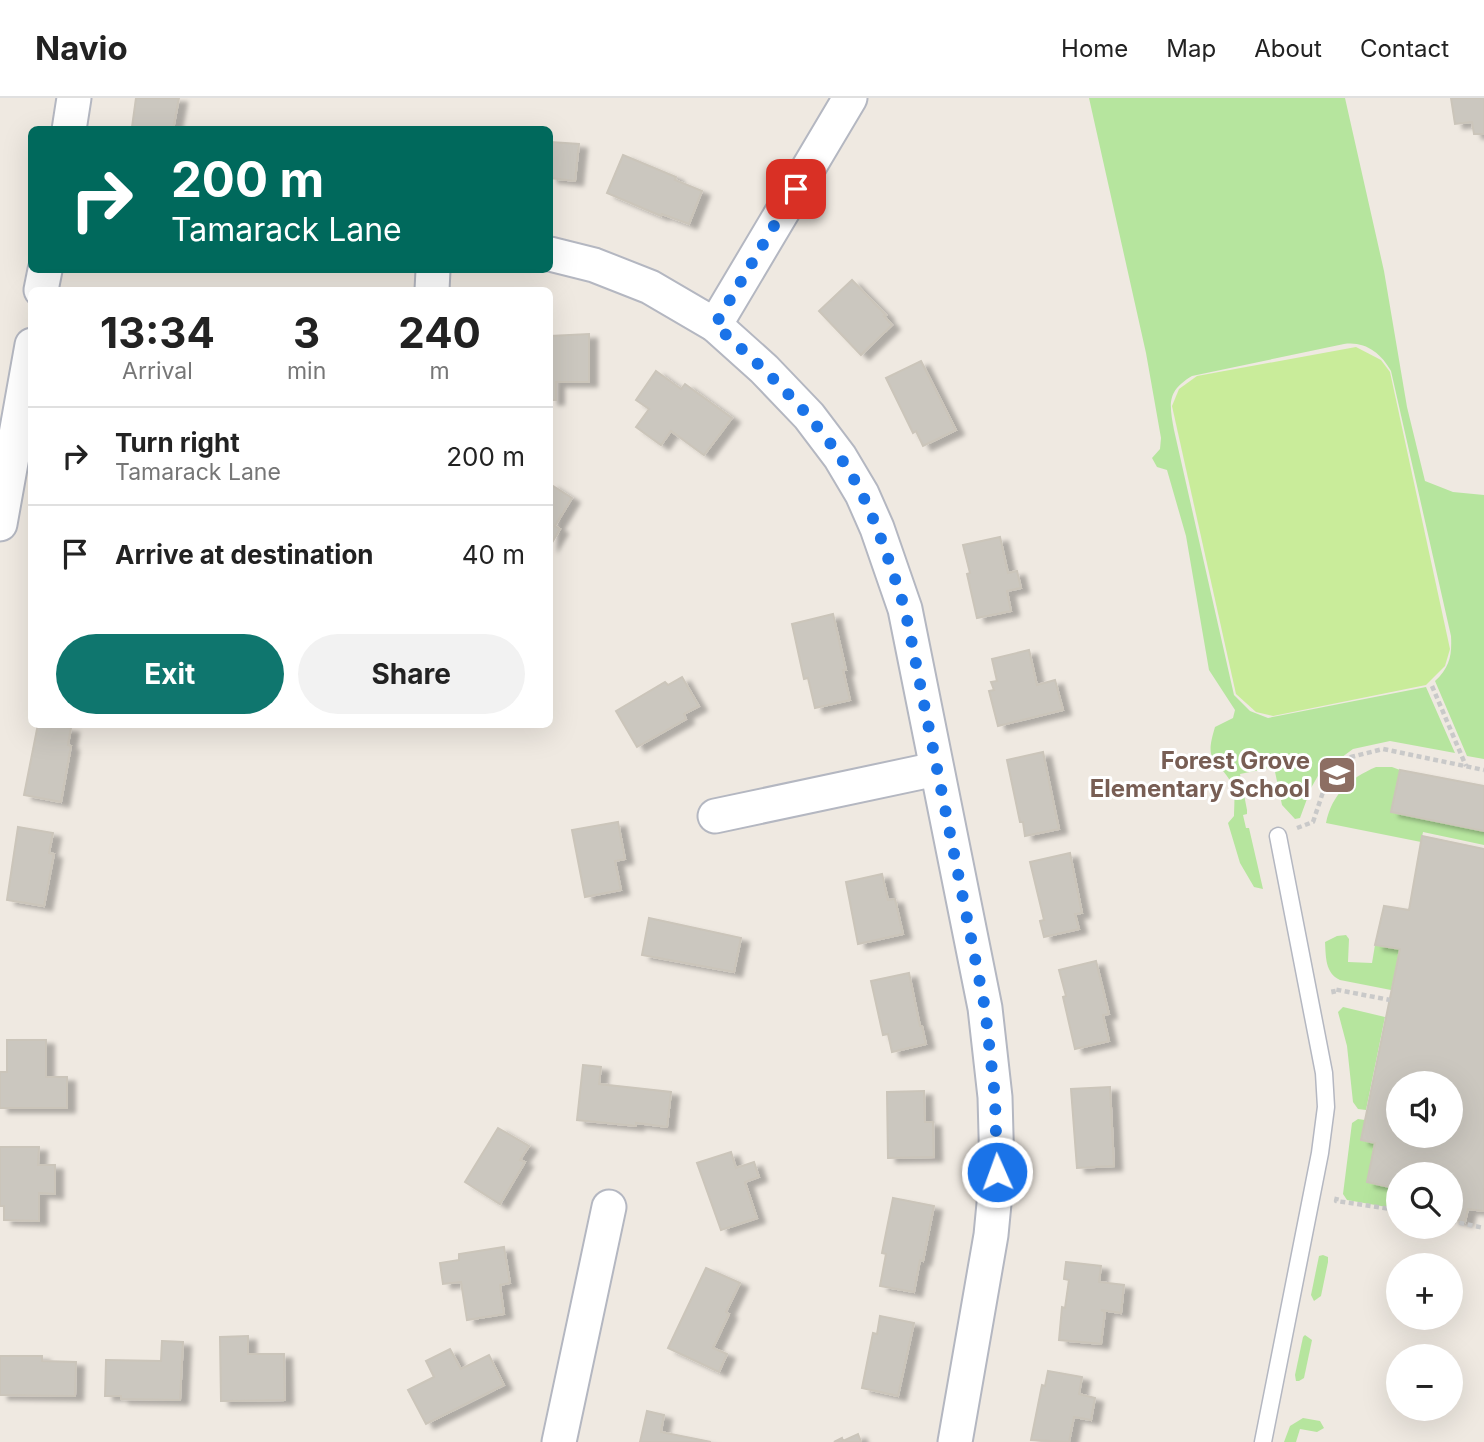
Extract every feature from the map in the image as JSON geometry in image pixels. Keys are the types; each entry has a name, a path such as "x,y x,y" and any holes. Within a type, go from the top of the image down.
{"street":[{"path":"70,126 74,98"},
{"path":"715,325 849,98"},
{"path":"553,255 594,265 650,287 715,325 764,369 808,416 840,457 862,494 905,609 985,1008 995,1097 997,1172 990,1235 955,1442"},
{"path":"0,524 28,367"},
{"path":"715,816 936,769"},
{"path":"559,1442 609,1207"}],"lane":[{"path":"1263,1442 1320,1153 1326,1107 1324,1073 1278,836"}],"path":[{"path":"1433,686 1466,766"},
{"path":"1313,822 1326,783 1352,757 1383,749 1484,770"},
{"path":"1338,1187 1336,1200 1386,1208"},
{"path":"1463,1224 1484,1228"}],"green space":[{"path":"1089,98 1345,98 1384,271 1407,407 1425,481 1453,492 1484,495 1484,759 1467,756 1435,681 1449,660 1451,636 1391,371 1382,359 1365,346 1344,344 1192,376 1174,393 1171,412 1174,430 1234,695 1250,711 1268,718 1426,687 1455,753 1390,741 1353,749 1319,774 1300,818 1295,819 1282,805 1274,767 1240,774 1247,810 1247,814 1243,815 1246,828 1249,828 1263,889 1254,887 1240,863 1228,823 1234,816 1233,786 1211,753 1215,727 1233,718 1235,710 1209,670 1186,536 1167,470 1157,467 1152,458 1160,449 1161,438 1146,353"},
{"path":"1356,347 1381,360 1390,372 1450,649 1445,666 1426,685 1273,716 1256,712 1236,694 1172,406 1179,389 1197,376"},
{"path":"1376,767 1400,770 1391,812 1484,831 1484,845 1423,832 1421,842 1326,823 1333,804 1344,788 1358,776"},
{"path":"1346,935 1349,939 1348,962 1372,963 1375,945 1400,949 1391,990 1340,980 1331,973 1327,964 1325,942"},
{"path":"1343,1007 1385,1017 1366,1110 1358,1109 1353,1102 1347,1046 1338,1012"},
{"path":"1358,1119 1365,1120 1362,1140 1375,1143 1367,1181 1386,1186 1386,1207 1347,1200 1343,1194 1352,1123"},
{"path":"1319,1256 1328,1257 1328,1262 1321,1296 1314,1301 1311,1295"},
{"path":"1305,1335 1312,1340 1304,1378 1296,1381 1295,1375"},
{"path":"1303,1418 1320,1421 1324,1428 1317,1432 1300,1429 1296,1442 1284,1442 1290,1426"}],"building":[{"path":"136,98 179,98 174,126 132,126"},
{"path":"1451,98 1484,98 1484,134 1474,134 1472,122 1455,124"},
{"path":"553,142 579,144 575,181 553,178"},
{"path":"623,155 702,191 689,224 662,214 661,216 607,193"},
{"path":"852,280 886,315 884,316 892,325 861,355 819,311"},
{"path":"589,334 589,382 556,382 556,400 553,400 553,336"},
{"path":"921,361 956,430 923,446 916,431 913,433 886,378"},
{"path":"656,371 681,389 685,384 732,418 704,455 671,431 661,445 636,427 649,409 636,400"},
{"path":"553,486 572,498 555,526 560,529 553,541"},
{"path":"1000,537 1008,573 1017,571 1021,588 1007,591 1011,611 977,618 963,545"},
{"path":"833,614 850,700 815,708 808,678 804,679 792,624"},
{"path":"1029,650 1037,685 1055,680 1063,710 998,726 989,691 994,690 991,682 997,681 992,659"},
{"path":"682,677 699,706 684,714 686,719 637,747 616,711 665,682 668,685"},
{"path":"37,728 71,728 68,745 71,746 61,802 24,795"},
{"path":"1043,752 1059,829 1025,836 1007,760"},
{"path":"1400,770 1484,786 1484,831 1391,812"},
{"path":"618,822 625,859 615,861 621,890 585,897 572,830"},
{"path":"18,827 53,833 49,853 54,854 44,906 7,900"},
{"path":"1422,836 1484,849 1484,1211 1468,1209 1465,1222 1463,1162 1386,1162 1386,1186 1367,1182 1375,1143 1361,1140 1400,949 1375,945 1384,906 1409,910"},
{"path":"1070,853 1082,913 1075,914 1079,929 1044,937 1040,921 1044,920 1030,862"},
{"path":"882,874 888,900 895,899 903,934 858,944 846,882"},
{"path":"649,918 741,938 734,972 642,955"},
{"path":"1096,961 1109,1014 1103,1015 1109,1041 1075,1049 1059,970"},
{"path":"909,973 926,1044 892,1052 888,1034 883,1035 871,981"},
{"path":"7,1040 46,1040 46,1077 67,1077 67,1108 0,1108 0,1072 7,1072"},
{"path":"583,1065 601,1067 599,1084 671,1092 667,1127 577,1120"},
{"path":"1110,1087 1114,1166 1077,1168 1071,1089"},
{"path":"924,1091 925,1122 933,1122 934,1157 888,1158 887,1092"},
{"path":"498,1128 529,1146 520,1160 525,1162 500,1204 465,1182"},
{"path":"0,1147 39,1147 38,1165 55,1165 55,1194 39,1193 39,1221 4,1220 4,1206 0,1206"},
{"path":"731,1152 736,1168 754,1162 759,1177 745,1182 757,1218 721,1230 697,1163"},
{"path":"893,1198 934,1206 914,1292 880,1286 886,1254 882,1253"},
{"path":"504,1247 510,1283 500,1285 504,1314 467,1320 461,1282 443,1284 440,1263 459,1260 459,1254"},
{"path":"1066,1262 1101,1266 1099,1282 1124,1285 1121,1313 1101,1310 1105,1312 1101,1344 1059,1340 1062,1307 1065,1308 1069,1280 1064,1279"},
{"path":"706,1268 740,1283 713,1348 727,1354 719,1372 668,1348"},
{"path":"880,1316 914,1323 898,1396 862,1388 873,1333 877,1334"},
{"path":"248,1336 248,1354 284,1354 285,1400 221,1401 220,1337"},
{"path":"162,1341 183,1342 180,1400 121,1399 121,1396 105,1396 106,1360 161,1361"},
{"path":"450,1349 461,1369 489,1355 504,1385 426,1424 408,1390 434,1377 426,1361"},
{"path":"0,1356 42,1356 42,1361 76,1362 75,1396 0,1395"},
{"path":"1048,1371 1082,1377 1079,1394 1095,1398 1091,1420 1074,1417 1069,1442 1031,1440 1042,1385 1045,1386"},
{"path":"647,1411 664,1415 661,1432 711,1442 640,1442"},
{"path":"858,1434 861,1442 834,1442 842,1438 843,1441"}],"place":[{"name":"Forest Grove Elementary School","path":"1337,775"}],"route":[{"path":"796,189 715,325 764,369 808,416 840,457 862,494 894,572 905,609 985,1008 995,1097 997,1172"}]}
